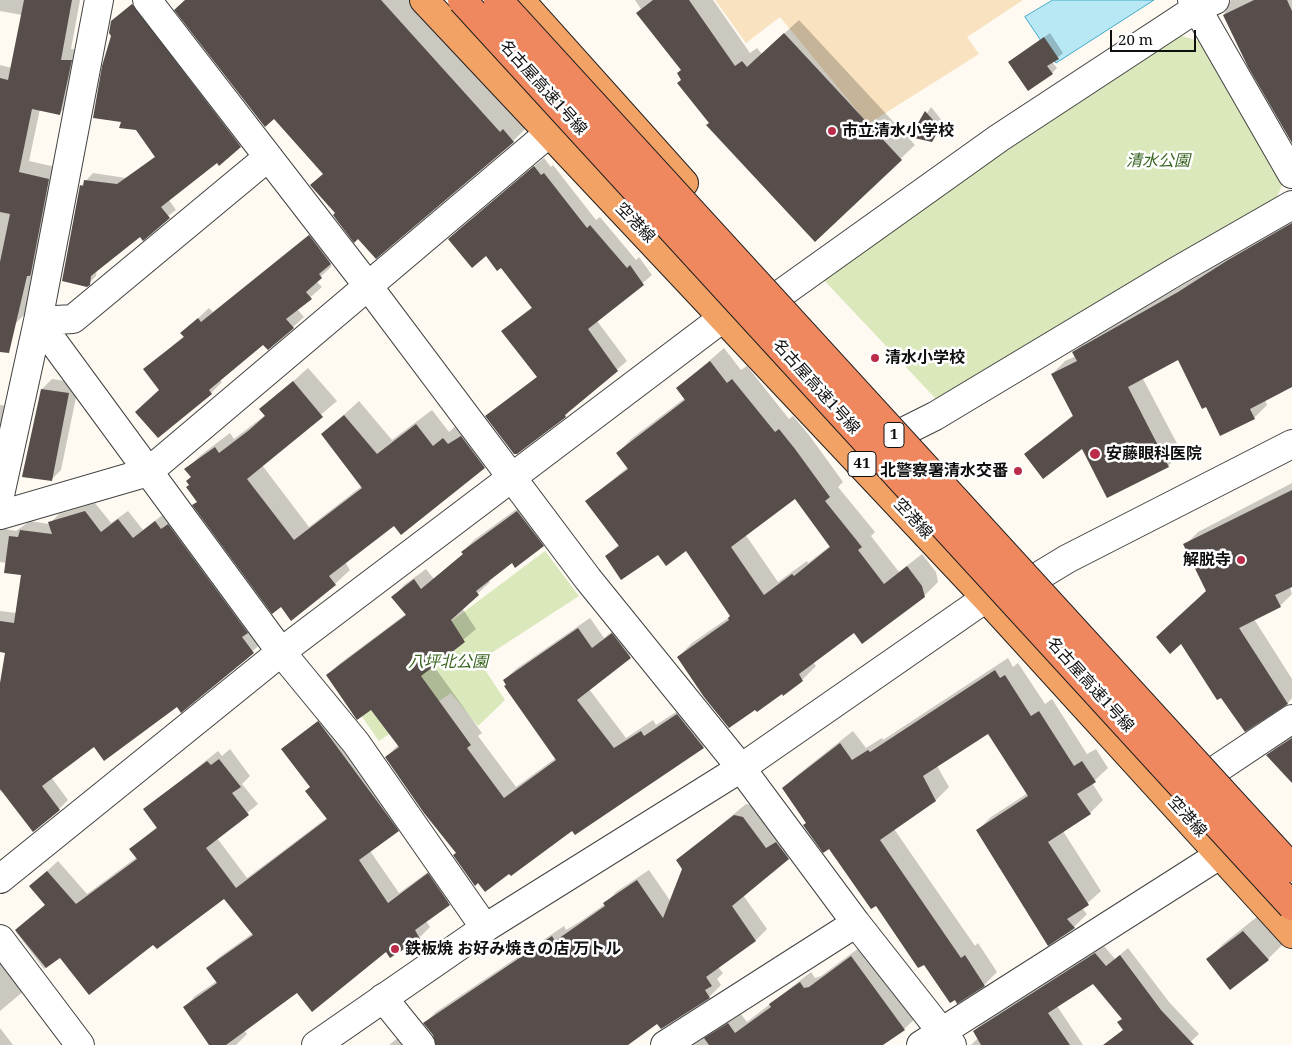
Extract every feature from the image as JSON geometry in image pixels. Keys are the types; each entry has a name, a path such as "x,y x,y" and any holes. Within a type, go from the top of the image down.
{"highway":[{"name":"空港線","path":"424,0 724,317 986,598 1292,934"},
{"name":"名古屋高速1号線","path":"462,0 1292,906"},
{"name":"名古屋高速1号線","path":"498,0 1292,868"},
{"path":"520,0 782,293 903,432 1292,850"}],"street":[{"path":"0,495 38,321 99,0"},
{"path":"147,0 267,158 368,286 588,579 741,768 856,923 939,1041 1221,854"},
{"path":"782,293 999,138 1201,2 1292,174"},
{"path":"0,515 148,472 549,133"},
{"path":"38,321 73,319 267,158"},
{"path":"903,432 934,416 1174,272 1292,205"},
{"path":"0,879 282,652 724,317"},
{"path":"38,321 282,652 356,743 485,928"},
{"path":"316,1045 485,928 741,768 986,598 1039,576 1067,559 1292,444"},
{"path":"1217,769 1292,719"},
{"path":"665,1045 856,923"},
{"path":"0,939 80,1045"},
{"path":"383,998 421,1045"}],"green space":[{"name":"清水公園","path":"1179,35 1202,42 1283,183 1276,199 936,399 820,276"},
{"name":"八坪北公園","path":"545,551 579,596 479,661 505,700 478,726 451,693 379,741 349,698"}],"sand":[{"path":"715,0 1023,0 967,37 979,54 868,124 780,17 746,43"}],"water":[{"path":"1053,0 1154,0 1056,63 1025,17"}],"building":[{"path":"24,0 72,0 61,60 72,60 60,115 32,109 19,172 49,179 31,273 30,276 27,276 9,353 0,352 0,262 10,214 0,212 0,78 8,80"},
{"path":"185,0 381,0 500,132 503,129 514,142 376,259 358,239 354,243 333,215 335,213 310,185 323,174 274,119 265,127 174,10"},
{"path":"653,0 689,0 735,66 742,61 747,67 784,33 902,160 815,242 706,125 709,123 677,83 681,80 677,73 681,70 636,13"},
{"path":"1254,0 1287,0 1292,11 1292,143 1248,67 1223,15"},
{"path":"132,4 241,147 219,166 217,163 161,207 170,218 143,241 140,237 91,276 90,285 87,287 62,281 80,185 83,186 84,180 117,184 155,157 136,130 119,128 121,122 93,118 102,66 111,36 109,33 111,21"},
{"path":"1044,37 1059,59 1047,66 1053,74 1028,91 1008,62"},
{"path":"925,111 940,128 932,142 910,137"},
{"path":"534,166 541,175 544,173 587,228 590,225 627,268 630,265 644,285 588,329 618,371 565,415 566,417 517,454 514,454 485,416 537,377 501,331 532,308 501,268 497,271 486,256 472,268 448,239"},
{"path":"1292,223 1292,387 1250,409 1255,419 1220,436 1206,407 1202,409 1178,360 1128,387 1169,467 1107,498 1082,449 1043,479 1024,454 1073,416 1051,374 1077,361 1072,352 1178,292"},
{"path":"309,235 331,264 319,274 322,278 306,292 312,299 286,319 294,328 268,350 263,345 209,390 212,394 158,438 135,412 159,390 143,369 184,337 180,333 198,318 201,322"},
{"path":"710,361 727,383 732,379 775,432 779,429 795,449 830,497 825,501 862,547 858,550 884,584 907,566 922,586 925,597 862,644 854,633 799,674 803,681 783,696 782,694 757,712 755,710 729,728 704,697 677,657 729,620 730,616 686,551 666,566 658,555 621,580 605,556 619,546 585,501 628,469 616,453 685,400 676,388","holes":["795,499 830,547 794,576 792,574 764,595 731,547"]},
{"path":"293,381 323,417 247,479 294,540 362,488 321,434 344,415 377,454 416,424 433,446 443,438 448,444 461,436 485,468 401,535 394,526 329,576 336,585 291,621 281,607 272,614 192,505 197,502 186,487 189,485 186,481 191,477 184,469 215,447 219,453 248,431 265,416 259,409"},
{"path":"41,389 69,393 52,481 22,477"},
{"path":"1292,490 1292,587 1275,595 1281,607 1239,628 1288,704 1245,732 1221,698 1217,700 1181,644 1170,654 1156,637 1206,591 1183,544"},
{"path":"85,511 101,532 118,519 133,538 155,521 161,529 168,524 248,633 242,637 254,653 181,713 177,707 104,761 94,747 42,786 60,810 33,832 0,789 0,683 5,653 0,652 0,621 14,623 21,575 4,573 9,536 18,537 20,530 52,534 48,522"},
{"path":"517,511 544,546 515,568 512,563 476,591 479,595 451,620 465,642 421,676 471,745 467,748 504,798 556,760 504,686 506,685 503,680 578,628 592,648 612,633 631,658 577,700 614,748 641,731 644,736 677,714 704,748 575,835 572,831 511,876 509,874 485,892 478,883 475,886 453,855 456,853 424,813 385,757 399,747 371,710 357,720 326,675 406,615 391,597 414,579 421,589 463,554 461,552"},
{"path":"995,670 1000,678 1005,675 1031,716 1039,711 1074,766 1082,761 1096,782 1077,794 1091,814 1048,842 1089,905 1067,919 1075,928 1048,946 976,830 1028,796 988,734 923,776 936,801 880,840 961,958 965,955 985,986 957,1004 955,1000 950,1003 924,965 918,968 876,906 871,909 829,849 823,853 803,825 806,823 782,788 840,743 852,760 868,750 870,752"},
{"path":"318,721 399,831 359,860 388,903 428,873 450,905 415,930 420,939 390,958 386,952 312,1012 297,993 226,1045 209,1045 183,1007 217,983 206,968 253,935 224,899 157,949 153,945 89,995 60,958 46,968 15,930 45,905 29,886 47,871 76,904 137,859 129,849 157,828 143,809 207,761 211,765 219,759 241,787 232,793 249,815 206,848 236,888 327,819 305,791 310,787 281,749"},
{"path":"1292,738 1292,783 1266,755"},
{"path":"734,815 743,817 766,848 776,842 789,859 732,906 756,941 706,977 712,986 705,990 710,998 661,1029 657,1024 628,1045 436,1045 433,1035 423,1023 552,936 555,941 605,906 603,903 637,880 663,918 682,869 676,860"},
{"path":"1243,931 1269,960 1230,990 1206,959"},
{"path":"1095,953 1106,966 1120,955 1161,1010 1194,1045 1103,1045 1123,1030 1117,1022 1122,1019 1093,984 1048,1013 1070,1045 981,1045 973,1031"},
{"path":"851,956 905,1030 883,1045 709,1045 704,1038 728,1023 735,1033 771,1007 769,1004 800,982 804,988 809,987"}],"place":[{"name":"市立清水小学校","path":"832,131"},
{"name":"清水小学校","path":"875,358"},
{"name":"安藤眼科医院","path":"1095,454"},
{"name":"北警察署清水交番","path":"1018,471"},
{"name":"解脱寺","path":"1241,560"},
{"name":"鉄板焼 お好み焼きの店 万トル","path":"395,949"}]}
